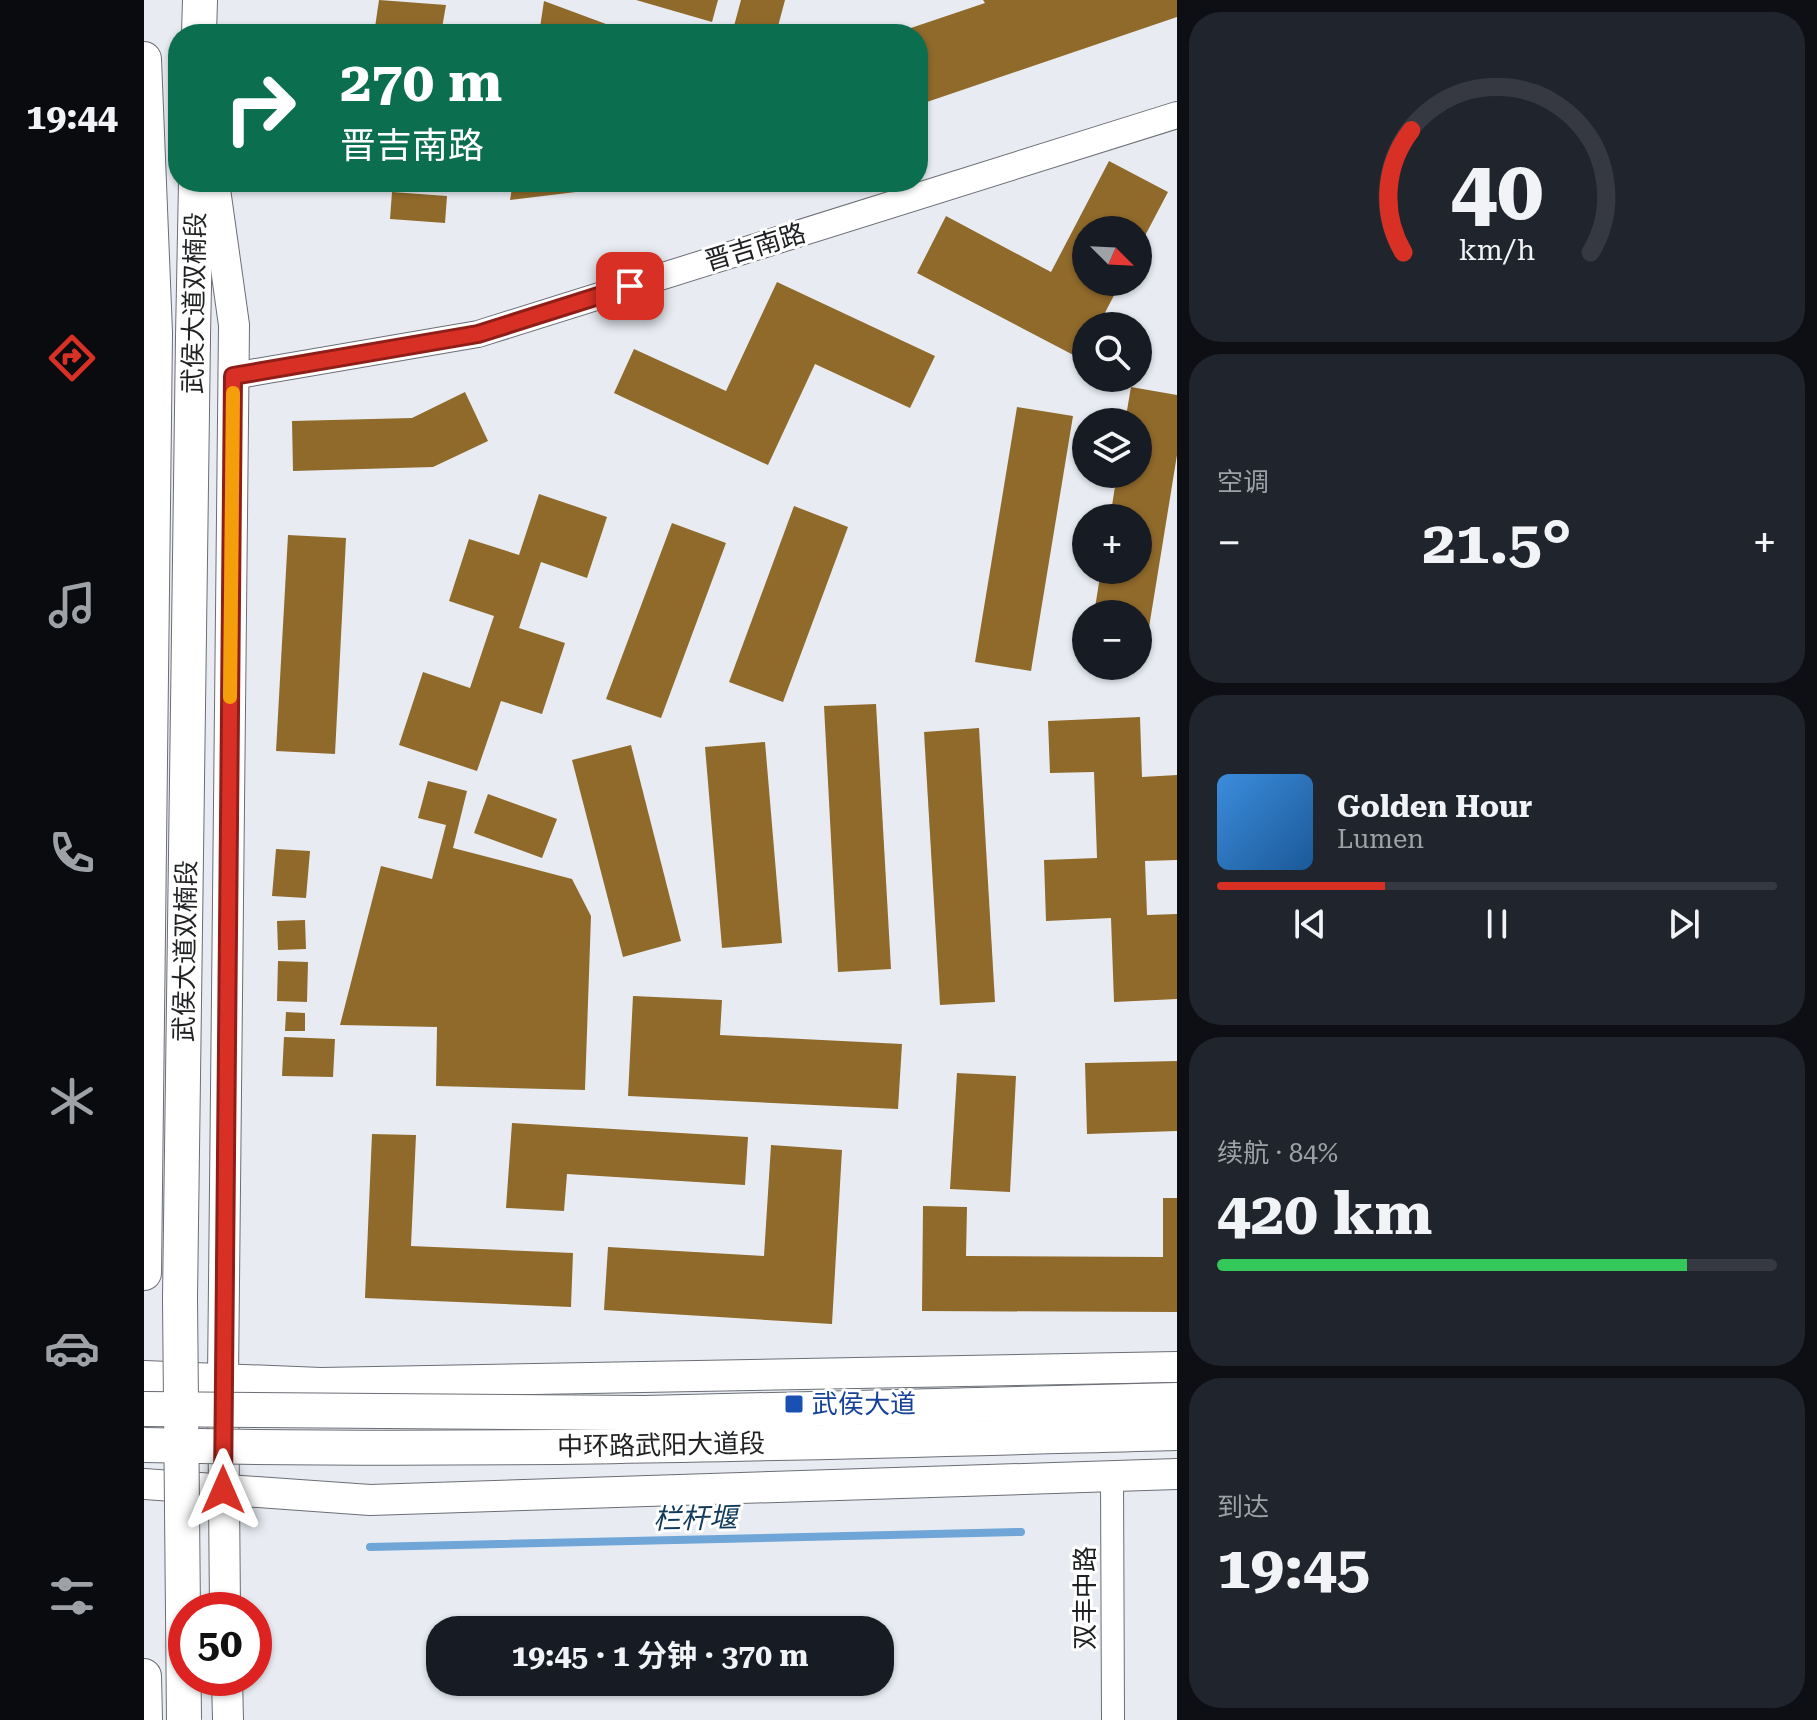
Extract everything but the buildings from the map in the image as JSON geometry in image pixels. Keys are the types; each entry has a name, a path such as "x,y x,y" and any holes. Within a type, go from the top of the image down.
{"main road":[{"path":"199,24 200,0"},
{"name":"武侯大道双楠段","path":"144,59 155,333 144,1273"},
{"name":"武侯大道双楠段","path":"184,1720 180,1298 196,192"},
{"path":"215,192 234,325 223,1379 225,1592"},
{"path":"144,1376 321,1383 1177,1367"},
{"name":"中环路武阳大道段","path":"144,1409 645,1413 1177,1400"},
{"name":"中环路武阳大道段","path":"144,1445 326,1449 619,1447 1177,1433"},
{"path":"144,1484 370,1500 1177,1474"},
{"path":"144,1676 145,1720"},
{"path":"227,1696 228,1720"}],"street":[{"name":"晋吉南路","path":"233,376 478,334 1177,115"},
{"name":"双丰中路","path":"1112,1476 1113,1720"}],"waterway":[{"name":"栏杆堰","path":"370,1547 1021,1532"}],"slow traffic":[{"path":"230,697 233,393"}],"place":[{"name":"武侯大道","path":"794,1404"}],"route":[{"path":"223,1490 233,376 478,334 630,286"}]}
